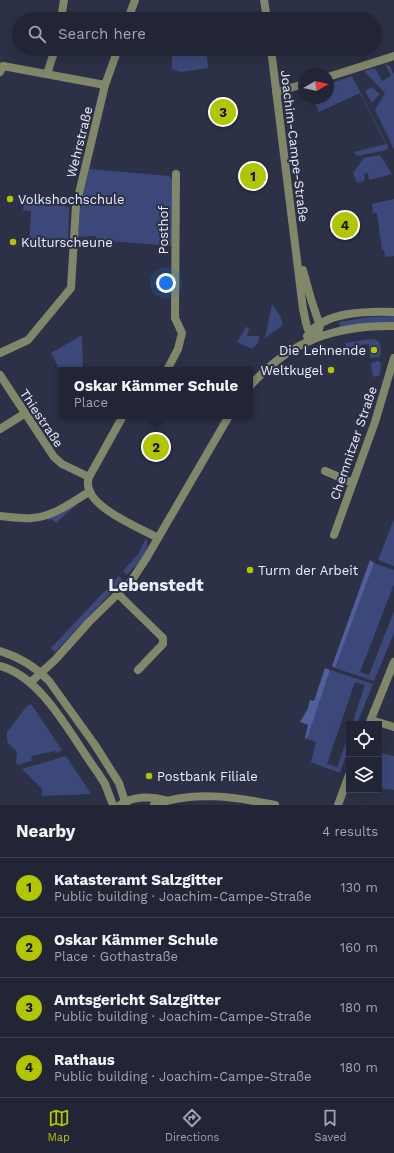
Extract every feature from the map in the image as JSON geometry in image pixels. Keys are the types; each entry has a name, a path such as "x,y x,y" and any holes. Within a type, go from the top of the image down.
{"street":[{"path":"62,12 64,0"},
{"path":"131,12 135,0"},
{"path":"264,0 266,12"},
{"path":"47,74 53,56"},
{"name":"Wehrstraße","path":"0,353 28,340 71,288 76,206 105,85 115,56"},
{"name":"Joachim-Campe-Straße","path":"272,56 304,309 309,332"},
{"path":"334,75 394,56"},
{"path":"0,72 3,66 105,85"},
{"path":"276,92 298,86"},
{"name":"Posthof","path":"169,367 178,349 182,333 175,318 176,174"},
{"name":"Joachim-Campe-Straße","path":"296,246 310,299 320,324"},
{"path":"302,343 309,332 320,324 338,317 394,312"},
{"path":"317,338 320,324"},
{"path":"253,383 273,364 302,343 354,328 394,326"},
{"path":"309,332 317,338"},
{"name":"Chemnitzer Straße","path":"334,535 375,422 394,358"},
{"name":"Thiestraße","path":"0,375 24,414 56,460 89,477"},
{"path":"0,429 24,414"},
{"path":"121,419 89,477 87,485 89,492 94,500 104,508 158,538"},
{"path":"31,682 117,593 129,577 137,572 227,419"},
{"path":"325,471 353,483"},
{"path":"0,516 31,518 43,516 61,508 89,492"},
{"path":"117,593 164,638 163,644 138,670"},
{"path":"0,651 25,661 41,673 55,688 95,745 119,783 124,804 155,797 165,800"},
{"path":"370,721 394,662"},
{"path":"0,666 14,670 31,682 42,694 98,773 105,784 113,805"},
{"path":"382,724 394,727"},
{"path":"338,805 346,783"},
{"path":"154,805 165,800 202,796 231,797 275,805"}],"shaded area":[{"path":"172,56 207,56 208,68 181,72 172,69"},
{"path":"385,64 390,66 394,74 394,149 375,110 385,93 364,71 375,68 382,81 391,76"},
{"path":"352,76 388,146 387,150 357,156 354,152 386,144 360,93 319,112 316,104 334,104 334,82"},
{"path":"372,87 380,94 372,103 365,91"},
{"path":"380,155 392,174 369,180 368,173 364,174 365,180 357,183 353,173 364,158"},
{"path":"89,169 169,176 172,179 172,246 96,240 96,236 78,237 80,210"},
{"path":"394,199 394,256 385,257 384,250 382,250 377,213 373,213 372,204"},
{"path":"25,200 69,207 68,245 48,244 29,248 31,211 23,210"},
{"path":"272,304 280,316 283,325 265,338"},
{"path":"394,316 394,323 340,328 339,322 369,317"},
{"path":"246,327 249,328 247,336 259,336 258,343 252,349 237,342"},
{"path":"82,335 83,367 59,367 59,368 51,353"},
{"path":"371,339 380,343 381,354 379,357 370,358 369,344 346,347 346,343"},
{"path":"379,361 381,364 380,375 373,377 371,363"},
{"path":"80,502 56,523 51,519 48,521 48,518"},
{"path":"394,519 394,566 378,560"},
{"path":"146,538 147,548 145,553 127,575 123,571 139,553"},
{"path":"370,560 374,563 335,668 332,666"},
{"path":"374,563 394,570 394,584 360,672 369,675 394,611 394,633 374,681 335,668"},
{"path":"119,576 123,580 55,652 51,648"},
{"path":"325,668 330,670 307,739 305,738 308,725 300,722 308,708 310,700 314,701"},
{"path":"330,670 373,684 358,721 353,721 365,685 355,682 327,764 337,767 346,742 346,756 340,773 311,762 316,742 307,739"},
{"path":"31,704 62,750 56,753 55,751 32,756 31,761 18,765 16,763 17,752 7,742 7,732 27,706"},
{"path":"382,753 394,756 394,790 382,788"},
{"path":"66,756 91,794 42,796 42,789 22,769"}],"place":[{"name":"Amtsgericht Salzgitter","path":"223,112"},
{"name":"Katasteramt Salzgitter","path":"253,176"},
{"name":"Volkshochschule","path":"10,199"},
{"name":"Rathaus","path":"345,225"},
{"name":"Kulturscheune","path":"13,242"},
{"name":"Die Lehnende","path":"374,350"},
{"name":"Weltkugel","path":"331,370"},
{"name":"Oskar Kämmer Schule","path":"156,447"},
{"name":"Turm der Arbeit","path":"250,570"},
{"name":"Postbank Filiale","path":"149,776"}],"district":[{"name":"Lebenstedt","path":"156,585"}]}
